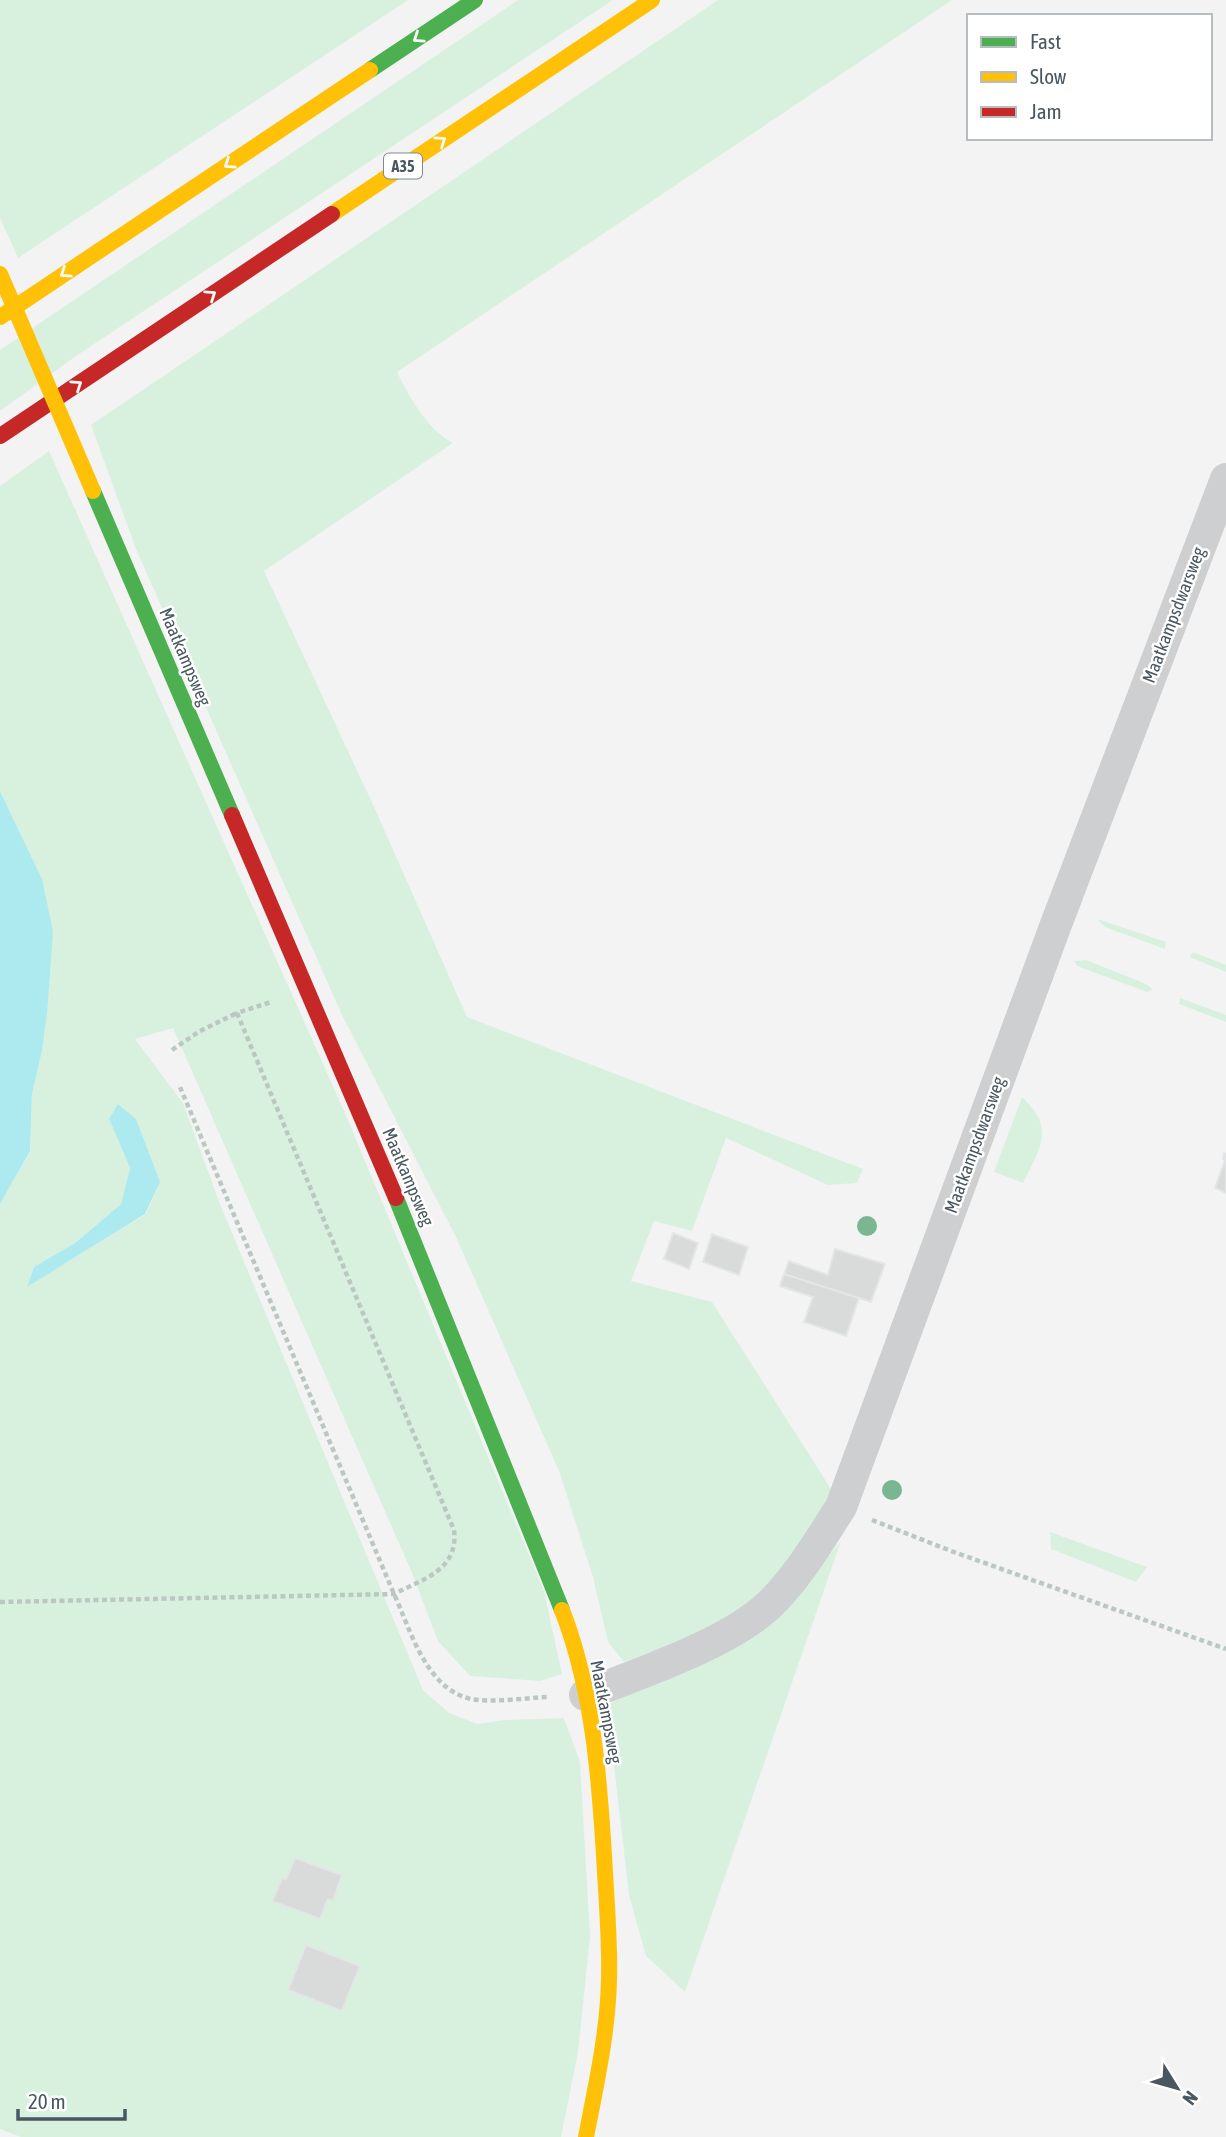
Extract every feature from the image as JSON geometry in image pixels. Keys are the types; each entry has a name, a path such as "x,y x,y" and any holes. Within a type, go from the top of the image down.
{"main road":[{"path":"0,317 475,0"},
{"name":"A35","path":"0,436 652,0"},
{"name":"Maatkampsweg","path":"0,274 431,1280 569,1629 586,1695 600,1789 609,1979 603,2047 586,2137"}],"street":[{"name":"Maatkampsdwarsweg","path":"586,1695 697,1649 751,1620 783,1591 841,1507 1055,927 1226,479"}],"path":[{"path":"172,1051 201,1031 237,1013 307,990"},
{"path":"0,1602 394,1594 443,1568 450,1558 455,1542 454,1530 237,1013"},
{"path":"180,1087 394,1594 430,1670 451,1690 474,1699 586,1695"},
{"path":"841,1507 951,1551 1226,1649"}],"green space":[{"path":"0,0 408,0 18,258 0,218"},
{"path":"518,0 613,0 76,356 0,411 0,350"},
{"path":"718,0 952,0 397,372 427,421 453,443 264,571 375,809 467,1017 863,1169 857,1183 828,1185 726,1138 692,1231 654,1221 631,1281 712,1302 831,1489 818,1525 773,1588 717,1627 624,1662 608,1642 593,1577 559,1471 456,1237 341,1013 136,549 91,425"},
{"path":"49,451 345,1113 544,1591 562,1674 540,1681 470,1676 438,1641 412,1573 173,1028 135,1039 183,1103 220,1204 423,1690 449,1713 477,1724 564,1718 580,1762 590,1937 578,2052 561,2137 21,2137 0,2129 0,1204 30,1151 32,1094 47,1014 42,879 0,791 0,486","holes":["109,1119 160,1182 146,1214 28,1286 34,1267 75,1243 121,1204 130,1168"]},
{"path":"1097,919 1166,942 1165,949 1105,927"},
{"path":"1193,952 1226,965 1226,972 1190,957"},
{"path":"1086,960 1153,989 1147,992 1077,966 1074,961"},
{"path":"1180,998 1226,1015 1226,1022 1179,1004"},
{"path":"1022,1097 1033,1108 1042,1129 1039,1149 1023,1183 994,1172"},
{"path":"1050,1532 1147,1567 1136,1582 1051,1549"},
{"path":"841,1541 685,1992 646,1956 629,1895 607,1705 726,1647 781,1612"}],"water":[{"path":"0,791 42,879 53,931 47,1014 32,1094 30,1151 0,1204"},
{"path":"118,1104 136,1119 160,1182 145,1214 27,1287 34,1267 75,1243 121,1204 130,1168 109,1119"}],"building":[{"path":"1224,1153 1226,1154 1226,1193 1215,1188 1225,1160"},
{"path":"673,1233 698,1243 689,1269 664,1259"},
{"path":"712,1234 748,1247 739,1275 703,1262"},
{"path":"835,1249 885,1264 871,1302 784,1274 789,1261 828,1275"},
{"path":"784,1274 859,1298 846,1336 804,1322 813,1297 780,1286"},
{"path":"295,1858 342,1875 333,1901 328,1899 320,1919 272,1901"},
{"path":"306,1945 360,1966 342,2011 288,1990"}],"traffic: fast":[{"path":"370,70 475,0"},
{"path":"93,491 232,815"},
{"path":"396,1198 562,1610"}],"traffic: slow":[{"path":"332,214 652,0"},
{"path":"0,317 370,70"},
{"path":"0,274 93,491"},
{"path":"562,1610 582,1673 594,1739 608,1926 609,1979 606,2019 586,2137"}],"traffic: jam":[{"path":"0,436 332,214"},
{"path":"232,815 396,1198"}]}
